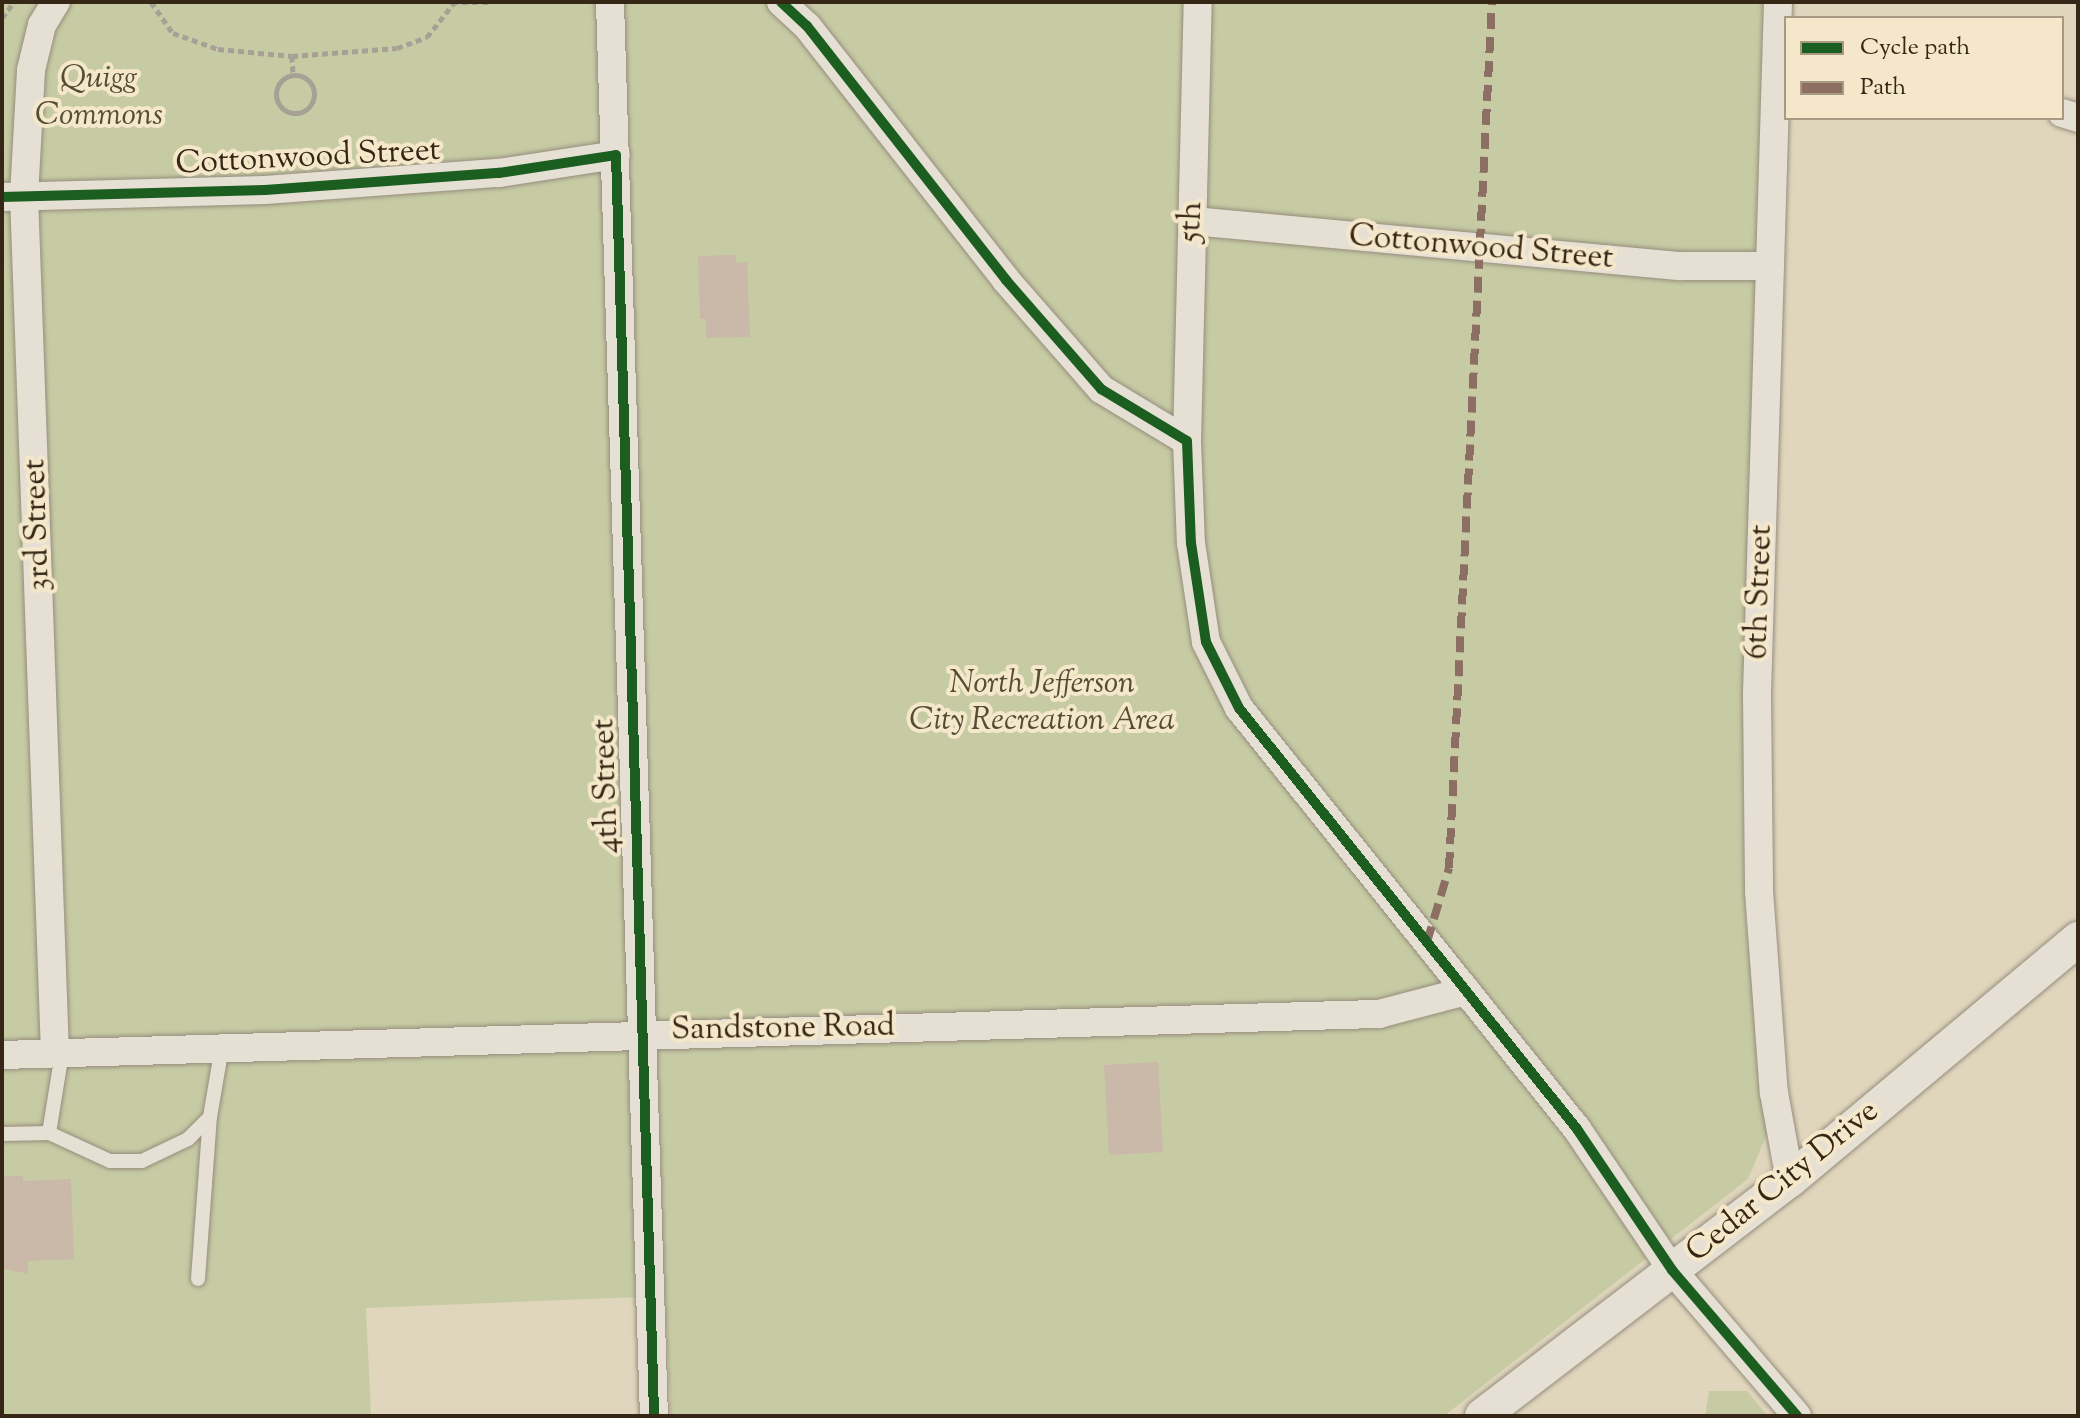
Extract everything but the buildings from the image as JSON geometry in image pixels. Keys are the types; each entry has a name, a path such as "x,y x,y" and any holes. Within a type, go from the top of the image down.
{"street":[{"name":"3rd Street","path":"56,2 42,25 31,70 13,197 58,1053"},
{"name":"4th Street","path":"610,2 639,1033 654,1416"},
{"path":"781,2 807,26 1006,280 1101,389 1187,441"},
{"name":"5th","path":"1198,2 1187,441 1191,543 1206,642 1239,708 1577,1129 1672,1270 1797,1416"},
{"name":"6th Street","path":"1778,2 1782,34 1770,266 1757,694 1759,891 1774,1093 1790,1180"},
{"name":"Cottonwood Street","path":"13,197 296,188 499,173 616,155"},
{"name":"Cottonwood Street","path":"1193,221 1681,266 1770,266"},
{"name":"Cedar City Drive","path":"1482,1416 1790,1180 2078,939"},
{"name":"Sandstone Road","path":"2,1055 639,1033 1379,1014 1466,991"}],"lane":[{"path":"198,1279 210,1117 222,1047"},
{"path":"49,1133 58,1053"},
{"path":"2,1134 49,1133 110,1161 127,1163 188,1139 210,1117"}],"path":[{"path":"2,18 14,2"},
{"path":"151,2 173,33 218,49 292,56 397,48 427,37 452,3 488,2"},
{"path":"292,56 293,75"},
{"path":"293,75 306,78 314,88 314,101 300,113 287,112 276,98 281,81 293,75"}],"green space":[{"name":"North Jefferson City Recreation Area","path":"2,2 1767,2 1743,790 1746,920 1767,1134 1748,1179 1444,1416 671,1416 665,1296 366,1308 371,1416 2,1416"},
{"path":"1709,1391 1747,1391 1768,1416 1705,1416"}],"marked path":[{"path":"1427,942 1449,868 1492,2"}],"cycle path":[{"path":"781,2 807,26 1006,280 1101,389 1187,441 1191,543 1206,642 1239,708 1577,1129 1672,1270 1797,1416"},
{"path":"2,197 265,190 499,173 616,155 654,1416"}],"park label":[{"name":"Quigg Commons","path":"99,98"}]}
